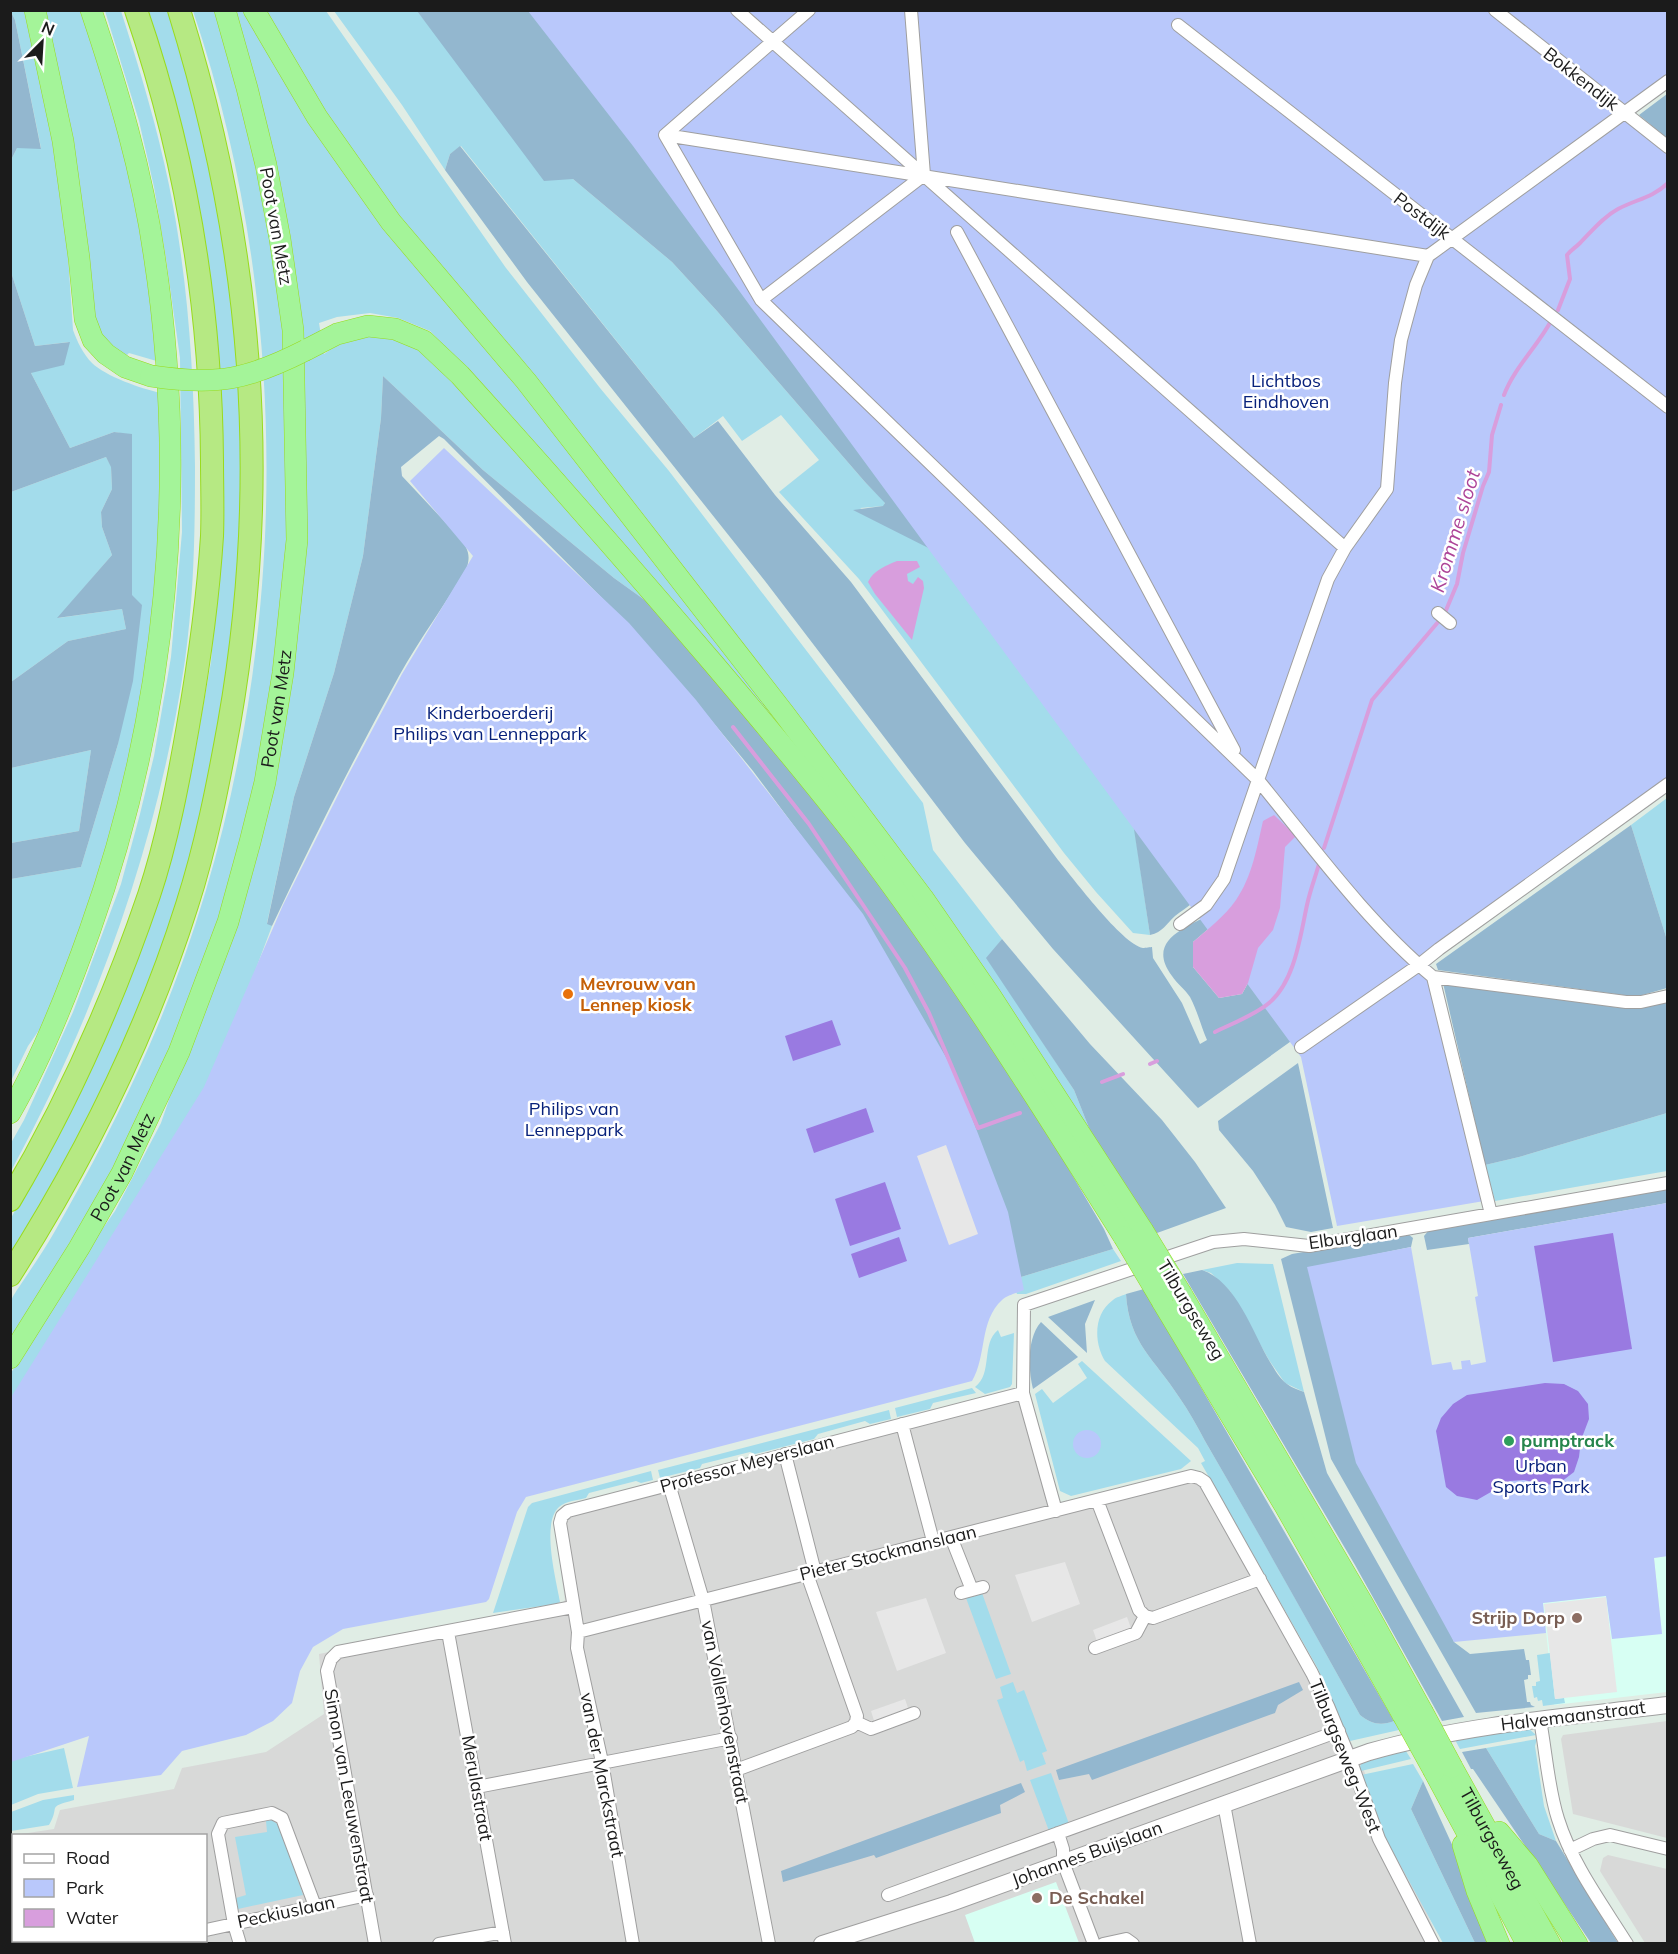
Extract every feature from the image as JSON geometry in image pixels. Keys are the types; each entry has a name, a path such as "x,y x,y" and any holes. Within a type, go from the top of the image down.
{"highway":[{"path":"34,10 63,141 85,319 93,340 106,354 125,367 151,376 213,381 261,372 337,334 368,326 395,329 424,341 460,375 664,606 916,903"},
{"path":"10,1113 62,1005 118,848 141,751 158,655 165,593 170,466 167,366 163,321 154,252 136,165 108,58 91,10"},
{"path":"10,1200 49,1131 101,1022 149,893 182,762 200,662 212,534 212,410 208,348 196,252 183,181 167,114 136,10"},
{"path":"10,1275 42,1225 86,1147 138,1035 163,971 187,905 207,831 221,770 239,665 251,535 251,398 247,342 235,245 223,174 206,103 179,10"},
{"name":"Poot van Metz","path":"10,1358 79,1248 122,1173 179,1052 228,922 250,843 265,782 283,673 297,540 293,330 280,239 266,165 225,10"},
{"path":"254,10 317,117 391,222 526,381 776,703 916,903"},
{"name":"Tilburgseweg","path":"916,903 992,1032 1134,1234 1182,1295 1363,1604 1412,1713"},
{"name":"Tilburgseweg","path":"1134,1234 1162,1301 1412,1713 1460,1800 1550,1944"},
{"path":"1460,1800 1477,1891 1499,1944"},
{"path":"1460,1800 1528,1866 1577,1944"},
{"name":"Tilburgseweg","path":"1460,1800 1527,1944"}],"street":[{"path":"737,10 1345,548"},
{"path":"665,135 809,10"},
{"path":"911,10 924,175"},
{"name":"Bokkendijk","path":"1495,10 1668,147"},
{"name":"Postdijk","path":"1178,25 1668,407"},
{"path":"1180,924 1206,905 1224,879 1328,579 1345,548 1387,489 1395,383 1401,340 1416,285 1428,256 1668,81"},
{"path":"665,135 1428,256"},
{"path":"665,135 761,300 1258,780 1340,881 1407,955 1433,977 1626,1002 1641,1002 1668,996"},
{"path":"761,300 924,175"},
{"path":"957,232 1241,763"},
{"path":"1301,1047 1419,965 1668,784"},
{"path":"1433,977 1491,1214"},
{"name":"Elburglaan","path":"1023,1392 1024,1305 1213,1242 1244,1239 1309,1246 1668,1183"},
{"path":"1023,1392 1056,1510"},
{"name":"Professor Meyerslaan","path":"573,1607 560,1523 562,1516 568,1511 1023,1392"},
{"path":"902,1424 933,1542"},
{"path":"736,1770 852,1727 857,1716 811,1573 785,1454"},
{"name":"Pieter Stockmanslaan","path":"578,1632 1191,1476 1199,1478"},
{"name":"Tilburgseweg-West","path":"1199,1478 1205,1482 1312,1672 1339,1731 1379,1839 1433,1944"},
{"name":"van Vollenhovenstraat","path":"669,1484 703,1600 769,1944"},
{"path":"1097,1500 1139,1610 1145,1616 1153,1618 1260,1579"},
{"path":"951,1537 972,1590"},
{"path":"448,1632 573,1607"},
{"name":"van der Marckstraat","path":"573,1607 578,1632 577,1648 602,1762 633,1944"},
{"path":"1095,1648 1136,1633 1145,1616"},
{"name":"Simon van Leeuwenstraat","path":"375,1944 327,1671 331,1659 338,1652 448,1632"},
{"name":"Merulastraat","path":"448,1632 504,1938"},
{"name":"Halvemaanstraat","path":"1350,1759 1399,1743 1479,1727 1668,1706"},
{"path":"856,1722 871,1729 914,1713"},
{"path":"1540,1720 1554,1806 1570,1850 1627,1944"},
{"name":"Johannes Buijslaan","path":"888,1895 1339,1731"},
{"path":"477,1787 730,1738"},
{"name":"Johannes Buijslaan","path":"822,1944 951,1903 1350,1759"},
{"path":"1224,1804 1250,1944"},
{"path":"240,1944 234,1924 218,1834 223,1824 272,1813 282,1818 315,1906"},
{"path":"1058,1833 1063,1849 1063,1862 1094,1944"},
{"path":"1570,1850 1593,1839 1610,1835 1668,1849"},
{"name":"Peckiuslaan","path":"207,1930 367,1894"},
{"path":"439,1944 504,1938"},
{"path":"1103,1944 1126,1938 1133,1944"}],"shaded area":[{"path":"27,10 54,143 67,241 73,330 83,352 98,368 124,381 161,393 161,533 151,657 120,810 51,1013 28,1046 11,1081 11,879 81,867 118,744 132,595 132,435 114,432 70,448 31,373 69,342 35,346 11,272 11,160 17,148 41,148 15,20 11,12"},
{"path":"42,11 83,11 99,57 134,189 160,362 129,353 127,355 110,347 96,327"},
{"path":"105,11 121,11 153,119 176,220 189,325 191,361 195,467 192,588 185,660 174,727 141,858 97,987 71,1049 11,1171 11,1143 24,1120 73,1012 121,884 140,814 154,756 171,657 182,532 180,358 166,259 154,187 139,121"},
{"path":"144,11 170,11 213,175 239,352 242,534 230,664 213,768 178,903 129,1033 78,1143 11,1258 11,1218 57,1135 180,824 211,662 222,535 221,409"},
{"path":"193,11 216,11 258,166 286,333 287,538 276,671 257,779 221,919 172,1050 118,1164 11,1344 9,1312 13,1297 51,1238 117,1115 150,1044 196,921 231,794 254,663 265,531 265,398 253,266 229,136"},
{"path":"233,11 245,11 520,385 866,837 466,369 430,331 398,318 370,313 337,317 319,323 324,354 359,337 383,336 407,343 433,360 455,380 660,611 614,578 483,470 383,376 381,418 363,556 334,673 294,797 267,923 272,926 221,1062 11,1445 11,1373 86,1252 115,1211 161,1123 257,844 302,386"},
{"path":"262,11 326,11 506,268 600,388 669,471 923,803 933,850 1002,939 997,946 1032,1026 1074,1090 1097,1148 976,964 398,217 324,114"},
{"path":"334,11 417,11 445,46 573,179 672,262 885,502 884,506 860,508 976,572 1121,736 1150,935 1133,933 1096,892 1064,853 859,579 779,492 819,460 781,415 742,441 723,416 694,438 461,146 450,154 445,170 402,105"},
{"path":"417,11 731,11 763,39 758,49 662,126 657,136 753,298 1213,744 1248,781 1232,834 1209,885 1194,902 1161,930 1150,935 1115,704 1063,648 976,572 853,510 883,506 885,503 672,262 573,179 544,181"},
{"path":"11,12 15,20 41,149 17,148 11,160"},
{"path":"1667,94 1667,138 1639,115"},
{"path":"460,146 694,438 718,421 775,495 851,582 1058,860 1098,909 1134,944 1143,948 1152,947 1153,958 1182,1003 1200,1044 1207,1040 1195,1007 1188,994 1172,976 1165,964 1163,953 1166,944 1173,936 1213,913 1220,919 1193,942 1193,967 1219,998 1242,994 1248,983 1397,965 1198,1108 1053,949 965,843 765,581 527,282 445,170 450,154"},
{"path":"11,272 35,346 70,342 64,365 31,373 70,448 114,432 132,434 132,595 142,605 133,681 118,744 81,867 11,879 11,843 79,831 91,750 11,768 11,682 68,641 126,629 122,609 57,618 112,555 102,527 101,512 112,489 111,467 106,457 11,492"},
{"path":"383,376 483,470 614,578 660,611 750,719 882,886 1031,1105 1104,1229 1113,1249 1011,1280 803,838 753,771 693,698 601,597 439,436 401,467 402,476 465,545 469,558 467,567 399,676 272,926 267,924 294,797 334,673 363,556 381,418"},
{"path":"106,457 111,466 112,489 101,512 102,527 112,555 58,618 122,609 126,629 68,641 11,682 11,492"},
{"path":"91,750 79,831 11,843 11,768"},
{"path":"1667,798 1667,940 1631,825"},
{"path":"1631,825 1667,940 1667,988 1639,996 1623,995 1438,970 1436,964"},
{"path":"1002,939 1090,1044 1162,1120 1195,1162 1226,1208 1157,1233 1150,1226 1097,1148 1074,1090 986,958"},
{"path":"1443,983 1621,1008 1638,1008 1667,1001 1667,1113 1485,1165"},
{"path":"1298,1063 1333,1228 1311,1232 1286,1227 1253,1171 1219,1130 1218,1121"},
{"path":"1667,1113 1667,1171 1495,1201 1485,1165"},
{"path":"946,1145 978,1234 949,1245 917,1156"},
{"path":"1667,1189 1667,1203 1468,1238 1469,1244 1427,1250 1424,1236 1429,1230"},
{"path":"1408,1234 1413,1238 1411,1247 1308,1268 1454,1642 1470,1654 1524,1649 1526,1660 1529,1660 1531,1675 1524,1680 1527,1702 1535,1707 1476,1713 1331,1459 1281,1259 1292,1254"},
{"path":"1113,1249 1121,1261 1026,1294 1017,1294 1011,1280"},
{"path":"1237,1263 1273,1264 1304,1392 1285,1383 1269,1360 1230,1291 1211,1273 1202,1270"},
{"path":"1202,1270 1214,1276 1234,1296 1270,1362 1284,1382 1304,1392 1327,1473 1464,1717 1442,1721 1355,1565 1183,1274"},
{"path":"1144,1289 1394,1721 1376,1723 1360,1715 1190,1413 1138,1339 1128,1311 1126,1294"},
{"path":"1126,1294 1132,1326 1138,1339 1190,1413 1360,1715 1376,1723 1394,1721 1399,1730 1350,1741 1317,1667 1201,1463 1205,1461 1198,1448 1105,1361 1097,1337 1099,1321 1106,1306 1114,1299"},
{"path":"1095,1300 1085,1324 1087,1353 1048,1317"},
{"path":"1041,1322 1078,1357 1033,1389 1030,1372 1031,1345"},
{"path":"998,1330 1001,1337 1014,1333 1012,1384 1010,1387 985,1394 975,1387 984,1374 990,1343"},
{"path":"1082,1361 1191,1461 1181,1469 1071,1496 1060,1491 1035,1394 1042,1389 1053,1403 1087,1378 1078,1364"},
{"path":"972,1388 976,1393 933,1403 930,1409 897,1417 895,1408"},
{"path":"1028,1388 1059,1504 1203,1472 1353,1746 1440,1943 11,1943 10,1836 12,1836 12,1942 207,1942 207,1834 22,1834 54,1829 60,1810 174,1789 182,1768 266,1752 324,1714 319,1654 560,1605 565,1600 554,1522 558,1513 566,1505"},
{"path":"889,1410 891,1419 870,1424 865,1421 818,1434 814,1439 702,1464 700,1468 660,1478 658,1470"},
{"path":"651,1471 653,1480 641,1483 636,1481 589,1493 586,1498 559,1507 551,1525 550,1538 560,1602 493,1613 528,1507 532,1503"},
{"name":"Strijp Dorp","path":"1667,1556 1667,1692 1554,1705 1543,1603 1607,1595 1662,1633 1654,1558"},
{"path":"1065,1562 1080,1604 1032,1622 1015,1575"},
{"path":"982,1593 1011,1674 996,1679 966,1598"},
{"path":"1606,1597 1617,1692 1555,1699 1544,1604"},
{"path":"926,1598 946,1653 897,1671 876,1612"},
{"path":"1127,1617 1133,1634 1099,1647 1093,1630"},
{"path":"1550,1653 1555,1699 1564,1698 1565,1703 1543,1706 1542,1700 1538,1701 1537,1697 1534,1698 1532,1686 1536,1686 1536,1682 1540,1681 1537,1655"},
{"path":"1013,1682 1017,1693 1024,1690 1047,1751 1042,1753 1046,1764 1027,1771 1024,1760 1020,1762 997,1700 1003,1698 1000,1687"},
{"path":"1299,1682 1303,1690 1278,1705 1275,1713 1092,1780 1089,1774 1059,1780 1056,1770"},
{"path":"905,1699 910,1714 876,1727 871,1711"},
{"path":"1667,1721 1667,1838 1573,1814 1561,1739 1563,1735"},
{"path":"1528,1728 1536,1735 1460,1749 1454,1738"},
{"path":"1537,1739 1535,1746 1544,1806 1556,1841 1539,1834 1486,1748"},
{"path":"64,1748 73,1788 38,1794 11,1805 11,1760"},
{"path":"1404,1748 1411,1759 1361,1771 1359,1769 1362,1762"},
{"path":"1486,1748 1539,1834 1556,1841 1618,1943 1591,1943 1471,1769 1462,1752"},
{"path":"1413,1764 1423,1781 1411,1809 1475,1943 1443,1943 1380,1828 1361,1775"},
{"path":"1051,1773 1069,1824 1049,1831 1030,1780"},
{"path":"1423,1781 1497,1943 1475,1943 1411,1809"},
{"path":"1021,1783 1025,1792 1000,1805 1001,1813 876,1858 874,1855 783,1882 781,1871"},
{"path":"74,1795 74,1800 55,1808 49,1825 11,1831 11,1812 43,1800"},
{"path":"272,1820 280,1826 303,1895 238,1909 236,1898 246,1895 235,1837 267,1832 266,1821"},
{"path":"1608,1855 1667,1869 1667,1943 1645,1943 1600,1871 1603,1858"},
{"name":"De Schakel","path":"1056,1882 1079,1943 975,1943 965,1915"}],"green space":[{"name":"Lichtbos Eindhoven","path":"528,11 1667,11 1667,89 1634,113 1668,139 1667,792 1429,963 1439,984 1490,1200 1337,1226 1301,1057 633,146"},
{"name":"Philips van Lenneppark","path":"444,448 629,623 696,700 863,914 954,1071 1008,1212 1024,1290 1004,1298 995,1308 986,1328 980,1361 972,1381 526,1497 517,1512 489,1599 486,1602 343,1629 313,1647 300,1671 292,1703 273,1721 246,1735 182,1751 161,1775 77,1787 89,1736 11,1762 10,1399 204,1087 283,905 345,781 402,674 473,556 410,481"},
{"path":"832,1020 841,1045 793,1061 785,1036"},
{"path":"866,1108 874,1132 814,1153 806,1129"},
{"path":"885,1182 901,1229 850,1246 835,1199"},
{"name":"Urban Sports Park","path":"1667,1203 1668,1556 1654,1558 1662,1634 1612,1639 1606,1596 1543,1603 1546,1633 1454,1642 1356,1463 1307,1267 1411,1247 1432,1365 1451,1362 1453,1370 1462,1369 1461,1361 1470,1360 1471,1365 1486,1362 1468,1238"},
{"path":"1613,1233 1632,1349 1553,1362 1534,1246"},
{"path":"899,1237 907,1261 859,1278 851,1254"},
{"name":"pumptrack","path":"1545,1383 1564,1384 1578,1391 1588,1404 1589,1419 1581,1440 1574,1472 1561,1482 1547,1485 1524,1480 1510,1481 1477,1500 1457,1496 1446,1487 1436,1431 1441,1418 1453,1404 1467,1395"},
{"path":"1087,1430 1097,1434 1101,1444 1097,1454 1087,1458 1077,1454 1073,1444 1077,1434"}],"water":[{"path":"897,561 917,561 920,567 907,574 908,581 913,584 918,577 923,581 924,588 912,640 868,582 877,571"},
{"path":"1274,815 1296,836 1285,847 1280,908 1273,930 1258,948 1248,983 1242,994 1219,998 1193,967 1193,942 1221,917 1242,891 1250,872 1263,821"}],"waterway":[{"name":"Kromme sloot","path":"1558,310 1570,279 1567,255 1613,212 1650,195 1668,183"},
{"name":"Kromme sloot","path":"1504,395 1508,385 1551,321"},
{"name":"Kromme sloot","path":"1324,848 1372,700 1444,615 1457,584 1463,553 1489,472 1492,435 1501,405"},
{"path":"733,727 809,824 905,968 929,1013 978,1128 1020,1113"},
{"name":"Kromme sloot","path":"1215,1032 1269,1003 1285,983 1295,958 1319,864"},
{"name":"Kromme sloot","path":"1150,1064 1157,1061"},
{"path":"1102,1082 1123,1074"}],"place":[{"name":"Mevrouw van Lennep kiosk","path":"568,994"},
{"name":"pumptrack","path":"1509,1441"},
{"name":"Strijp Dorp","path":"1577,1618"},
{"name":"De Schakel","path":"1037,1898"}],"park label":[{"name":"Kinderboerderij Philips van Lenneppark","path":"490,723"}]}
